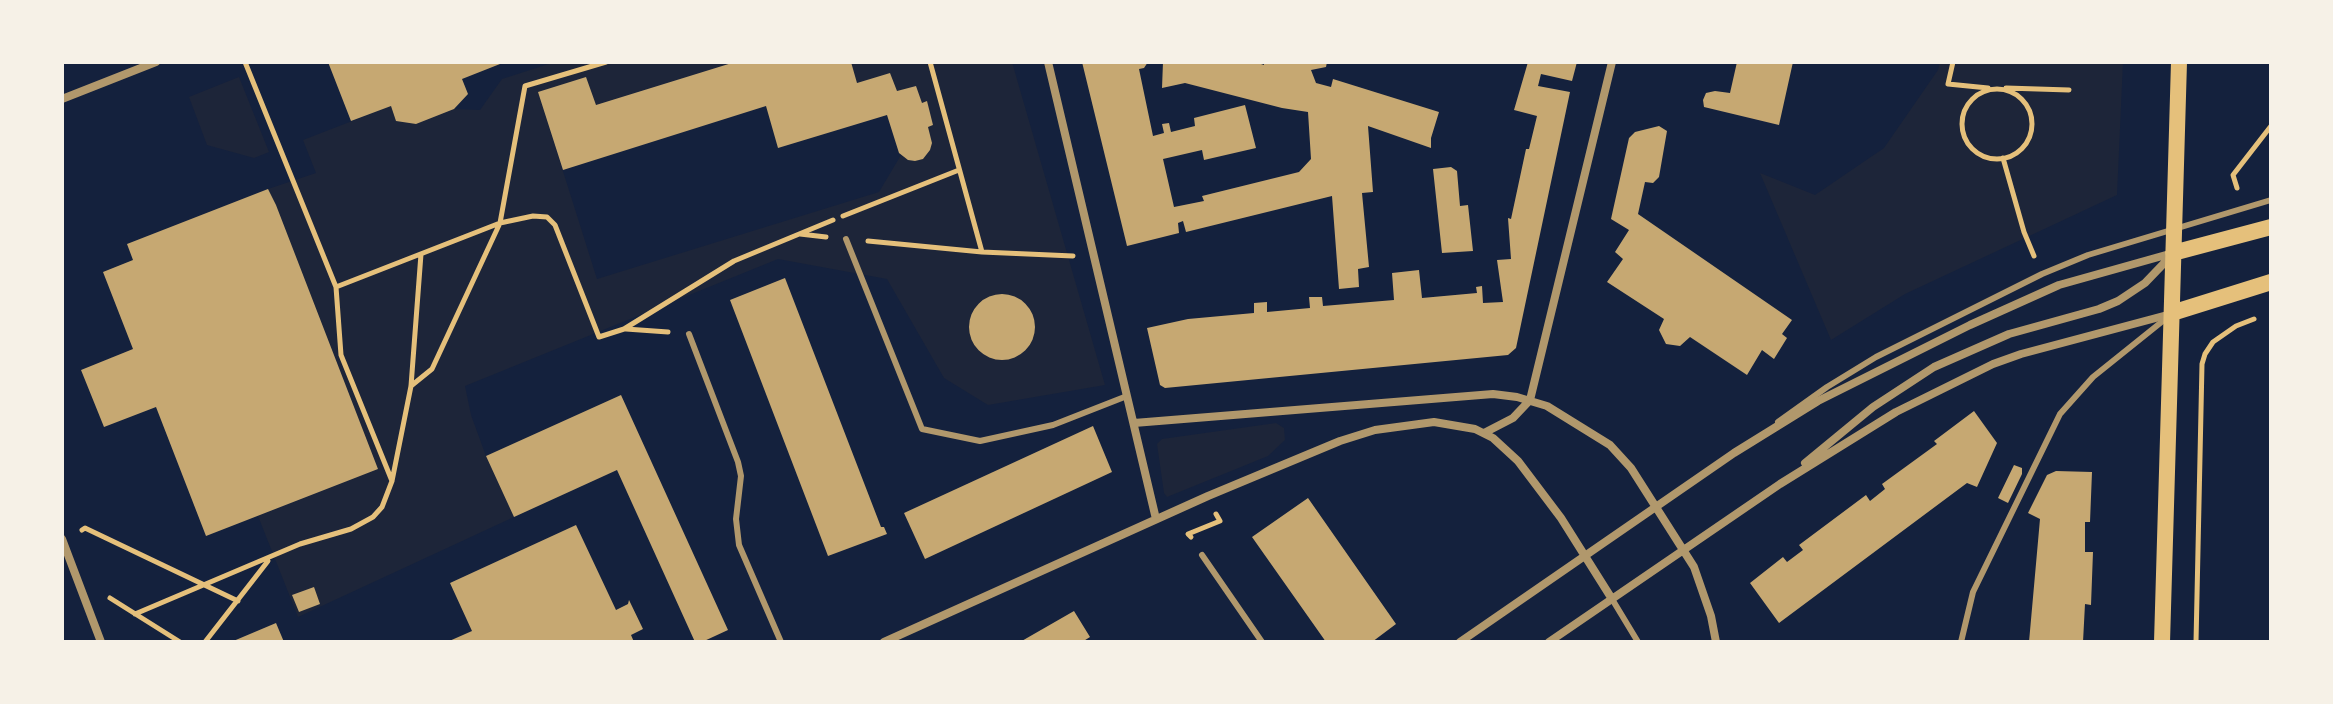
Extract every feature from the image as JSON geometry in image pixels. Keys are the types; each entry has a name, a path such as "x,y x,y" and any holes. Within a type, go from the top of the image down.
{"main road":[{"path":"2162,642 2179,62"},
{"path":"2173,253 2271,227"},
{"path":"2172,313 2271,282"}],"street":[{"path":"62,99 156,62"},
{"path":"1048,62 1156,519"},
{"path":"1484,433 1513,418 1530,400 1612,62"},
{"path":"1460,642 1734,453 1818,401 2028,298 2086,276 2173,253"},
{"path":"1780,484 1856,420 1934,367 2009,334 2118,301 2145,283 2173,253"},
{"path":"1549,642 1780,484 1896,412 1993,364 2042,347 2172,313"},
{"path":"1134,423 1482,394 1530,400 1558,412 1610,445 1631,468 1685,548 1704,592 1716,642"},
{"path":"884,642 1208,496 1340,441 1375,430 1434,422 1466,426 1504,446 1527,471 1612,599"},
{"path":"62,539 101,642"}],"lane":[{"path":"1734,453 1862,365 2042,274 2088,255 2271,200"},
{"path":"846,239 922,429 980,441 1053,425 1127,396"},
{"path":"1961,642 1977,584 2060,414 2093,377 2172,313"},
{"path":"689,334 738,462 741,476 736,519 739,545 781,642"},
{"path":"1202,555 1262,642"},
{"path":"1612,599 1638,642"}],"path":[{"path":"245,62 336,287 341,355 392,481"},
{"path":"411,386 432,369 500,223 525,86 606,62"},
{"path":"930,62 982,252"},
{"path":"1953,62 1948,84 2069,90"},
{"path":"1995,88 2017,95 2025,103 2032,125 2030,137 2023,147 2003,158 1992,159 1981,155 1965,139 1962,128 1962,117 1974,97 1995,88"},
{"path":"2242,208 2233,175 2271,126"},
{"path":"2003,158 2024,232 2042,274"},
{"path":"336,287 500,223 533,216 547,217 562,238 599,337 624,329 734,261 959,170"},
{"path":"797,234 982,252 1094,257"},
{"path":"135,614 316,538 351,529 373,517 382,507 392,481 411,386 421,254"},
{"path":"2196,642 2202,364 2213,342 2236,326 2257,317 2251,288"},
{"path":"624,329 689,334"},
{"path":"1202,555 1188,534 1220,521 1208,496"},
{"path":"74,533 85,528 238,601"},
{"path":"205,642 271,558"},
{"path":"75,577 180,642"}],"shaded area":[{"path":"555,62 735,62 596,105 538,92 597,279 879,192 901,155 912,161 923,159 932,143 928,127 933,125 927,102 922,103 916,86 897,91 890,73 857,83 851,62 1012,62 1105,385 988,405 944,378 887,279 778,259 465,386 471,415 486,456 514,517 298,617 258,516 378,469 268,189 316,173 303,140 391,106 396,121 416,124 454,109 480,110 502,79"},
{"path":"1940,62 2123,62 2117,195 1905,294 1831,340 1760,173 1815,195 1884,148 1938,70"},
{"path":"239,77 269,152 254,158 207,145 189,97"},
{"path":"1276,423 1284,428 1285,440 1268,456 1167,497 1164,493 1157,444 1162,439"}],"building":[{"path":"328,62 500,64 462,79 468,94 454,109 416,124 396,121 391,106 351,121"},
{"path":"735,62 851,62 857,83 890,73 897,91 916,86 922,103 927,101 933,125 928,127 932,143 930,150 923,159 915,161 899,153 887,115 778,148 766,106 563,170 538,92 586,77 596,105"},
{"path":"1082,62 1148,62 1139,69 1153,136 1164,133 1162,124 1169,123 1171,132 1195,126 1194,118 1245,105 1256,148 1204,160 1202,150 1163,159 1174,207 1204,201 1202,196 1299,172 1311,159 1308,112 1185,83 1162,88 1163,62 1255,62 1264,65 1264,62 1327,62 1326,67 1311,70 1316,83 1331,87 1333,79 1439,112 1431,148 1368,126 1373,192 1362,193 1369,267 1358,269 1359,287 1339,289 1332,196 1186,232 1183,221 1178,223 1179,233 1127,246"},
{"path":"1528,62 1577,62 1572,81 1541,74 1538,86 1570,92 1516,348 1508,355 1165,388 1160,385 1147,328 1188,319 1254,313 1254,303 1267,302 1267,312 1310,308 1309,297 1322,297 1323,306 1394,300 1392,273 1419,270 1422,298 1477,293 1476,287 1482,286 1483,303 1503,302 1497,260 1511,259 1508,218 1511,219 1526,149 1529,149 1537,116 1514,110"},
{"path":"1737,62 1793,62 1779,125 1704,107 1706,93 1730,93"},
{"path":"1659,126 1667,131 1659,177 1653,183 1645,182 1638,214 1792,320 1782,334 1787,338 1774,359 1762,350 1747,375 1690,337 1680,346 1666,344 1659,330 1664,319 1607,282 1623,259 1615,252 1629,230 1611,219 1629,138 1635,132"},
{"path":"1451,167 1457,171 1460,206 1468,205 1473,251 1442,253 1433,169"},
{"path":"268,189 378,469 206,536 156,407 104,427 81,370 133,349 103,272 133,260 127,244"},
{"path":"785,278 881,527 887,534 828,556 730,300"},
{"path":"1002,294 1015,296 1030,309 1035,327 1033,340 1020,355 1002,360 989,358 974,345 969,327 971,314 984,299"},
{"path":"621,395 728,630 702,642 695,642 617,470 514,517 486,456"},
{"path":"1974,411 1997,443 1977,487 1967,483 1779,623 1750,583 1783,557 1787,562 1803,550 1799,545 1866,495 1870,501 1885,489 1882,484 1937,444 1934,441"},
{"path":"1093,426 1112,472 925,559 904,513"},
{"path":"2014,465 2022,468 2022,474 2008,503 1998,498"},
{"path":"2056,471 2092,472 2090,522 2085,522 2085,552 2093,552 2091,605 2085,604 2083,642 2029,642 2040,519 2028,513 2047,475"},
{"path":"1308,498 1396,624 1372,642 1326,642 1252,537"},
{"path":"576,525 616,610 628,604 629,600 643,629 631,635 634,642 447,642 472,631 450,583"},
{"path":"314,587 320,604 299,612 292,595"},
{"path":"1074,611 1090,637 1082,642 1020,642"},
{"path":"276,623 284,642 231,642"}]}
